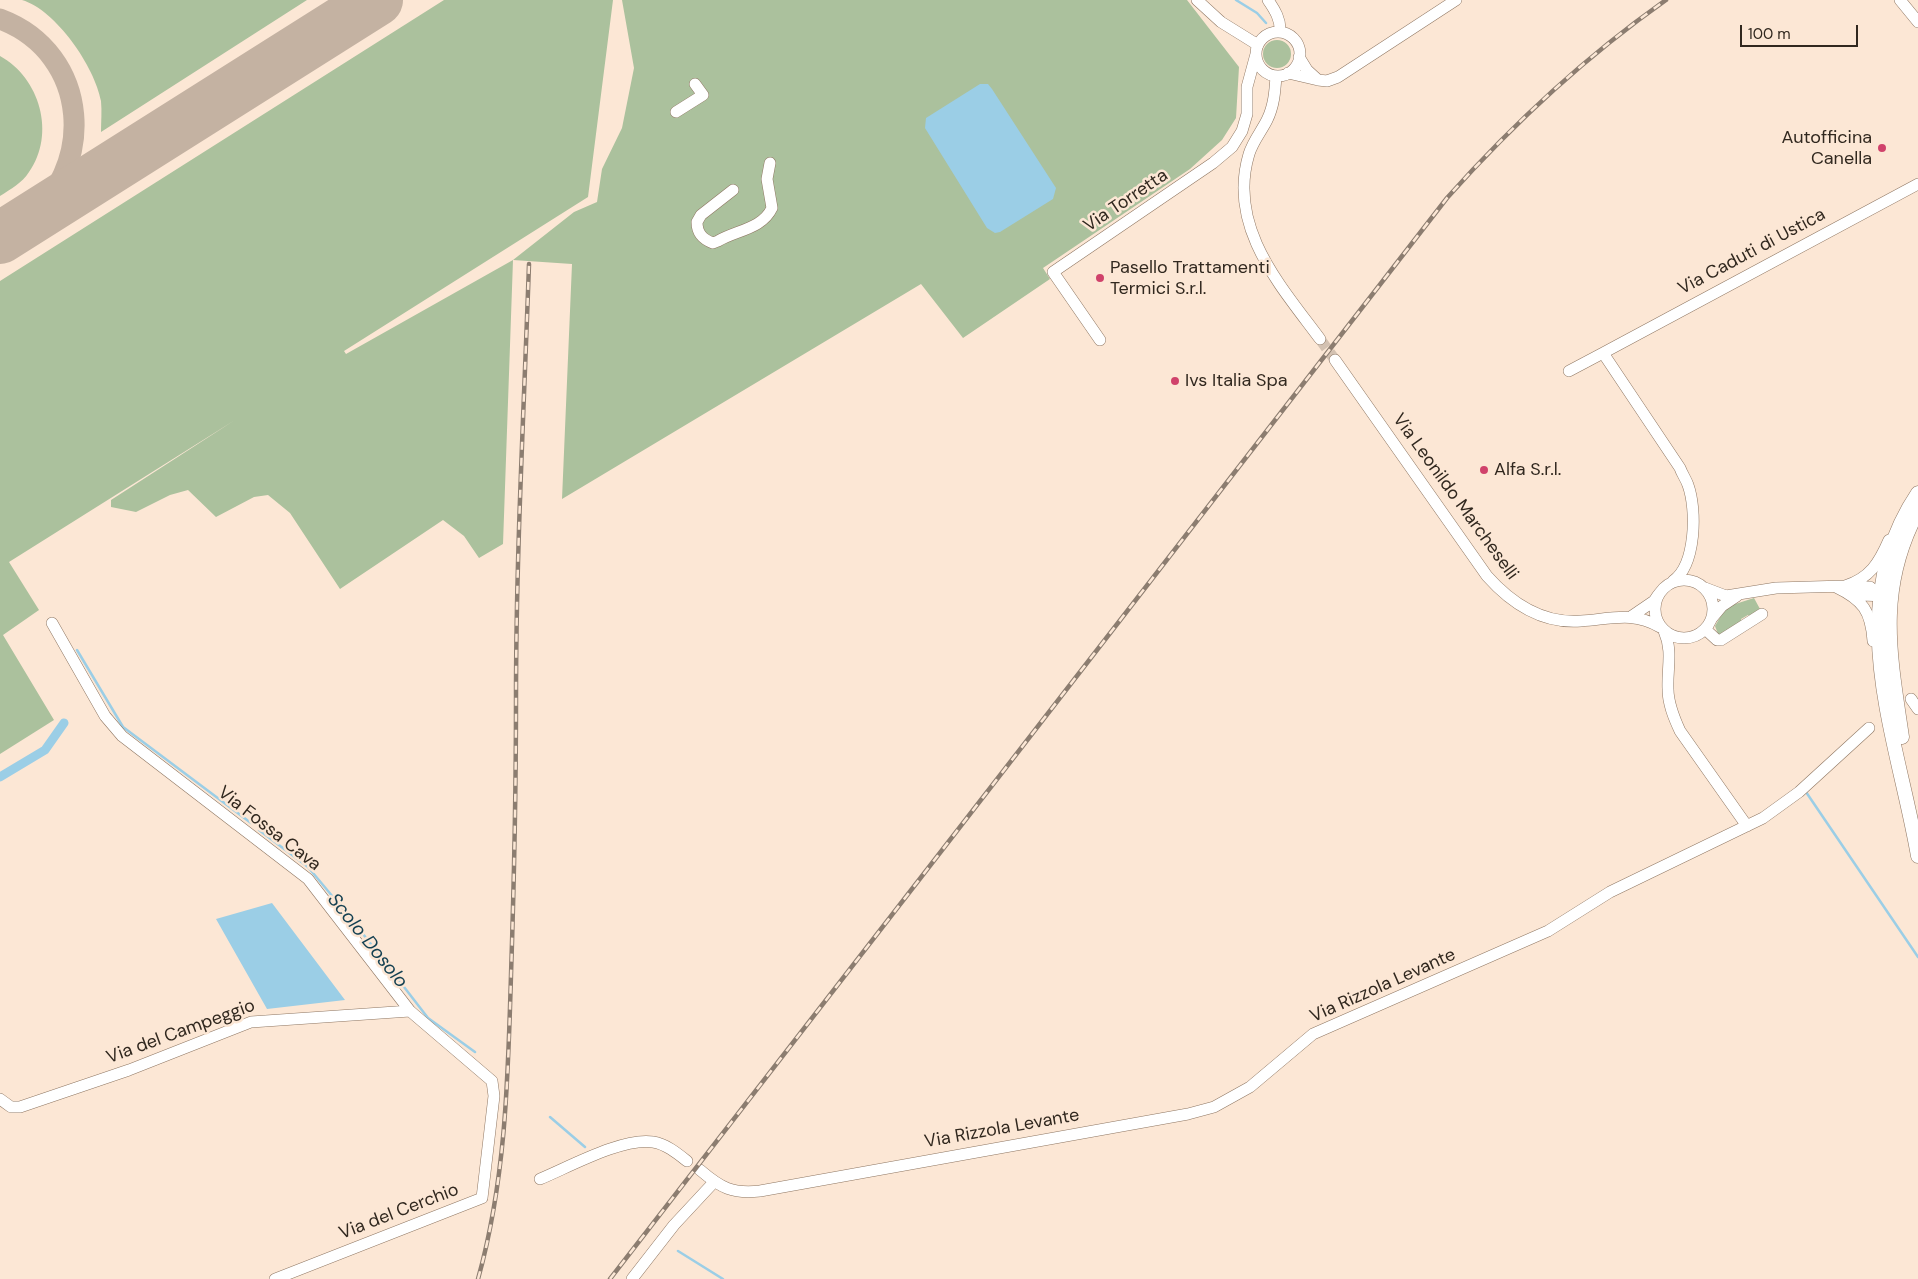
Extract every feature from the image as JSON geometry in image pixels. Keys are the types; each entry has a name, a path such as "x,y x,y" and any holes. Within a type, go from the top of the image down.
{"main road":[{"path":"1909,805 1908,784 1888,642 1885,564 1896,531 1918,491"},
{"path":"1918,511 1902,546 1885,596 1877,643 1899,770 1909,805 1918,856"}],"street":[{"path":"1197,0 1221,22 1257,50"},
{"path":"1268,0 1276,11 1281,26 1280,32"},
{"path":"1247,87 1255,77 1277,74 1327,81 1338,77 1456,0"},
{"path":"1900,0 1918,22"},
{"path":"1277,74 1259,65 1257,50 1269,34 1280,32 1295,41 1299,57 1307,70 1318,80"},
{"name":"Via Torretta","path":"1100,340 1053,272 1213,163 1232,147 1242,131 1245,121 1247,87 1257,50"},
{"path":"1277,74 1295,66 1299,57"},
{"path":"1277,74 1272,107 1253,144 1247,161 1244,187 1246,212 1253,238 1266,263 1320,339"},
{"path":"676,112 702,95 695,84"},
{"path":"733,190 701,215 697,222 701,237 707,241 712,243 718,241 760,223 766,218 772,208 767,179 770,163"},
{"name":"Via Caduti di Ustica","path":"1569,371 1918,184"},
{"path":"1603,353 1680,468 1688,486 1692,530 1689,560 1693,576 1702,586 1713,605 1712,618"},
{"name":"Via Leonildo Marcheselli","path":"1335,360 1487,576 1503,594 1537,614 1557,620 1579,622 1632,616 1654,601 1659,594"},
{"path":"1844,589 1875,569 1908,501 1918,491"},
{"path":"1689,560 1679,578 1659,594 1655,605 1655,614 1670,645 1668,691 1674,718 1680,731 1746,826"},
{"path":"1673,581 1684,579 1718,595 1737,596 1776,588 1821,586 1844,589 1873,598 1885,596"},
{"path":"1844,589 1859,600 1867,612 1872,627 1877,677 1884,690"},
{"path":"1670,658 1688,638 1705,629 1722,606 1737,596"},
{"path":"1705,629 1717,640 1721,640 1762,614"},
{"name":"Via Leonildo Marcheselli","path":"1632,616 1662,629"},
{"name":"Via Fossa Cava","path":"52,623 115,729 136,748 308,879 410,1012 492,1082"},
{"path":"1662,629 1676,637 1688,638"},
{"path":"1911,699 1918,709"},
{"name":"Via Rizzola Levante","path":"700,1170 714,1182 730,1191 742,1193 760,1191 1214,1107 1250,1087 1313,1034 1548,931 1610,892 1746,826 1788,802 1869,728"},
{"name":"Via del Campeggio","path":"0,1099 12,1107 20,1107 129,1070 251,1022 410,1012"},
{"name":"Via del Cerchio","path":"275,1279 482,1198 494,1096 492,1082"},
{"path":"540,1179 615,1147 640,1141 655,1142 687,1160"},
{"path":"632,1279 674,1225 714,1182"}],"green space":[{"path":"22,0 307,0 101,132 101,101 91,72 60,27 48,15"},
{"path":"444,0 613,0 588,197 344,351 346,354 513,260 503,544 479,558 464,536 443,520 340,589 290,513 268,495 254,497 216,517 188,490 170,495 136,512 111,507 111,500 235,420 9,562 39,610 3,635 54,720 0,754 0,281"},
{"path":"622,0 1187,0 1239,67 1236,118 1222,140 1190,169 1043,268 1050,279 963,338 921,284 562,499 572,264 513,260 574,212 597,202 602,169 622,128 634,68"},
{"path":"1277,40 1287,44 1291,54 1287,64 1277,68 1267,64 1263,54 1267,44"},
{"path":"0,56 14,66 34,92 40,108 42,124 41,141 37,157 29,172 20,183 0,196"},
{"path":"1754,598 1760,609 1750,616 1748,615 1741,619 1742,623 1723,635 1718,634 1715,626 1726,607"}],"water":[{"path":"980,84 988,84 992,89 1056,188 1053,199 1000,232 995,233 987,228 925,128 926,118"},
{"path":"272,903 345,1000 267,1009 216,919"}],"waterway":[{"path":"1236,0 1257,13 1266,23"},
{"name":"Scolo Dosolo","path":"77,650 123,727 251,823"},
{"path":"0,777 45,750 64,723"},
{"path":"1806,792 1918,957"},
{"name":"Scolo Dosolo","path":"259,830 308,867 353,921 428,1018 475,1052"},
{"name":"Scolo Dosolo","path":"550,1117 585,1147"},
{"name":"Scolo Dosolo","path":"678,1251 723,1279"}],"taxiway":[{"path":"0,19 30,35 53,58 67,85 74,114 72,145 63,174 47,201 22,224"}],"runway":[{"path":"0,238 377,0"}],"tunnel":[{"path":"1320,339 1335,360"}],"railway":[{"path":"610,1279 1447,198 1498,144 1551,93 1607,45 1666,0"},
{"path":"478,1279 495,1204 507,1090 514,872 516,645 529,264"}],"place":[{"name":"Autofficina Canella","path":"1882,148"},
{"name":"Pasello Trattamenti Termici S.r.l.","path":"1100,278"},
{"name":"Ivs Italia Spa","path":"1175,381"},
{"name":"Alfa S.r.l.","path":"1484,470"}]}
